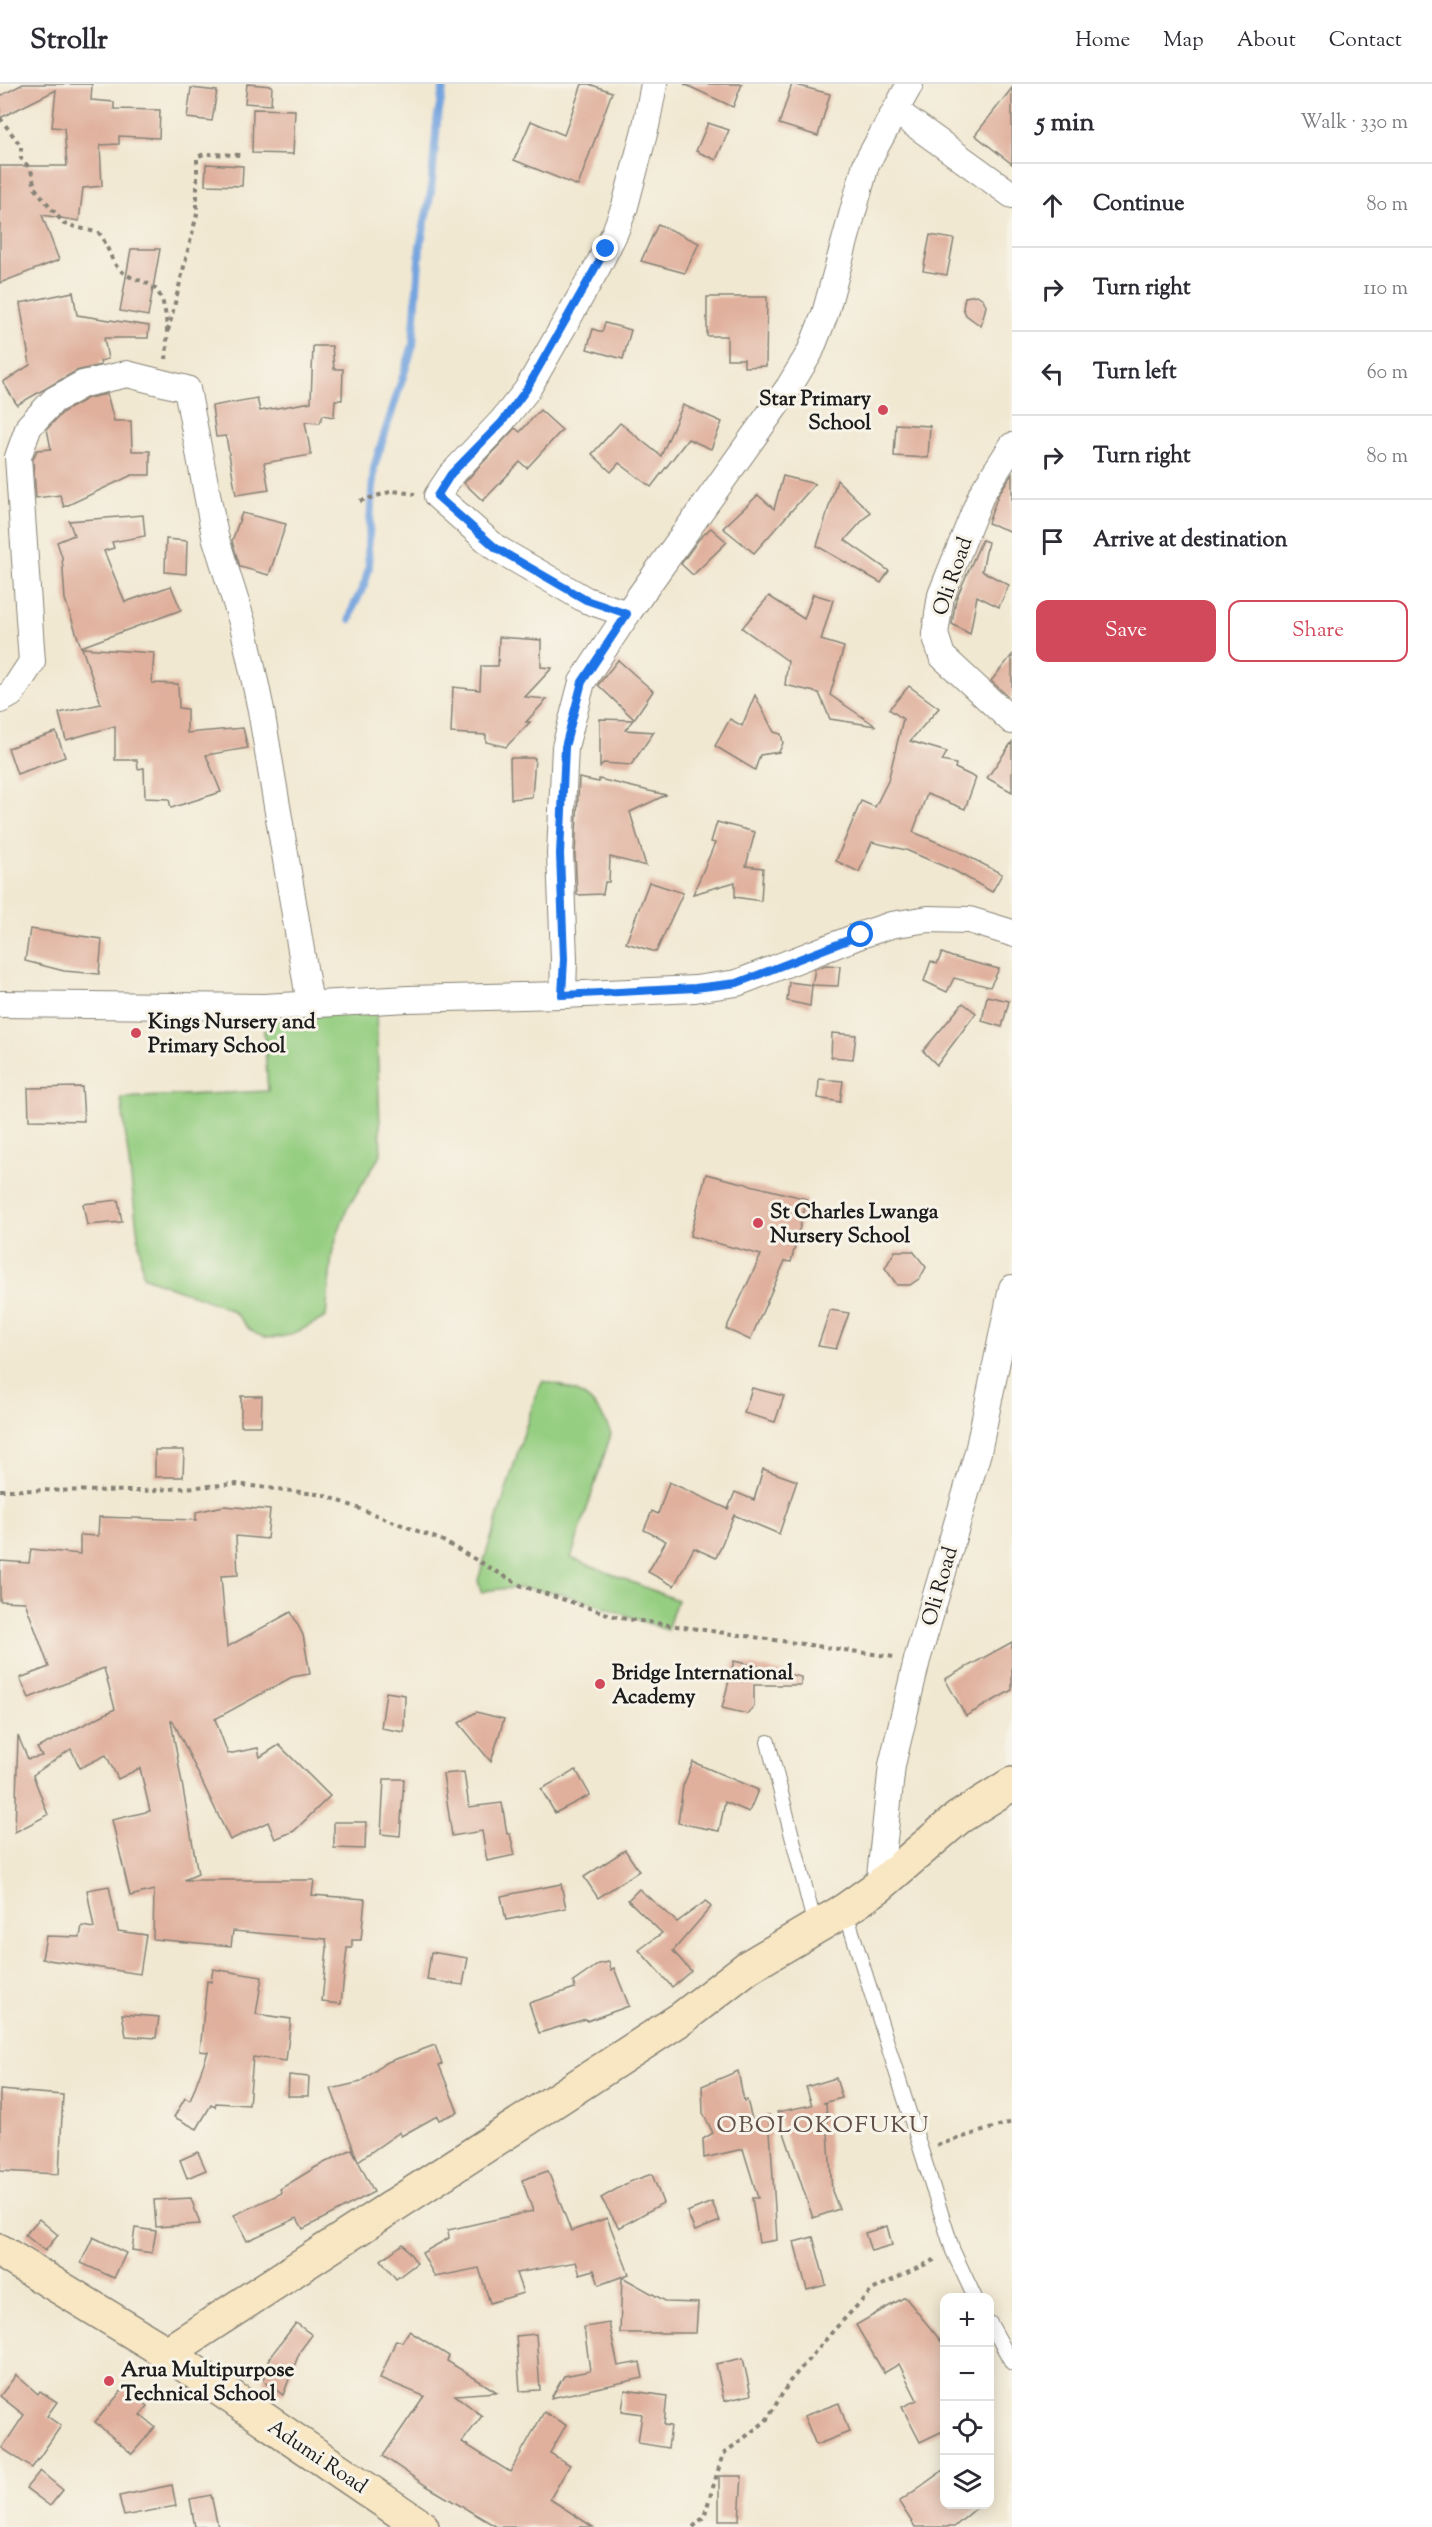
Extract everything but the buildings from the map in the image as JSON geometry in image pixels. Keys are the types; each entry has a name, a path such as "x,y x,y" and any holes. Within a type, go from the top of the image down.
{"street":[{"path":"627,614 586,600 503,552 474,531 437,496 451,474 502,422 522,397 598,266 625,206 646,126 654,84"},
{"path":"562,995 564,959 560,854 565,747 582,682 627,614 789,387 810,352 825,314 866,164 910,84"},
{"path":"896,111 1012,195"},
{"path":"0,700 11,694 32,662 18,457 29,426 54,400 82,384 127,374 187,389 215,536 243,625 261,710 310,1004"},
{"name":"Oli Road","path":"1012,446 982,493 941,595 935,634 942,656 1012,721"},
{"path":"0,1004 264,1007 695,988 737,983 891,925 928,920 969,920 1012,933"},
{"name":"Oli Road","path":"879,1886 892,1765 917,1660 978,1452 1012,1288"},
{"path":"167,2353 682,2018 748,1967 845,1910 879,1886 958,1818 1012,1784"},
{"name":"Adumi Road","path":"0,2251 167,2353 422,2527"}],"lane":[{"path":"768,1742 815,1926"},
{"path":"845,1910 953,2251 973,2293"},
{"path":"994,2330 1012,2363"}],"path":[{"path":"0,118 21,146 21,158 31,170 35,188 52,211 64,224 99,233 117,268 130,278 150,285 158,291 164,306 167,335"},
{"path":"187,389 164,368 167,335 197,214 197,157 204,154 243,155"},
{"path":"360,501 393,491 437,496"},
{"path":"0,1490 142,1491 236,1484 324,1495 441,1540 522,1586 620,1618 917,1660"},
{"path":"922,2150 1012,2122"},
{"path":"693,2527 704,2517 723,2454 765,2421 790,2381 849,2314 872,2290 953,2251"}],"green space":[{"path":"376,1011 381,1154 347,1209 338,1233 332,1254 326,1317 281,1337 262,1336 250,1330 230,1310 143,1276 121,1098 268,1091 263,1019"},
{"path":"543,1381 567,1388 586,1397 600,1412 611,1434 571,1558 677,1600 667,1630 599,1605 553,1592 505,1589 481,1592 478,1580 536,1394"}],"waterway":[{"path":"350,619 369,567 368,548 374,467 413,345 420,246 431,192 437,121 444,84"}],"place":[{"name":"Star Primary School","path":"883,410"},
{"name":"Kings Nursery and Primary School","path":"136,1033"},
{"name":"St Charles Lwanga Nursery School","path":"758,1223"},
{"name":"Bridge International Academy","path":"600,1684"},
{"name":"Arua Multipurpose Technical School","path":"109,2381"}],"district":[{"name":"OBOLOKOFUKU","path":"823,2124"}],"route":[{"path":"606,249 526,390 502,422 451,474 437,496 496,548 586,600 627,614 582,682 565,747 560,854 564,959 562,995 695,988 737,983 861,935"}]}
